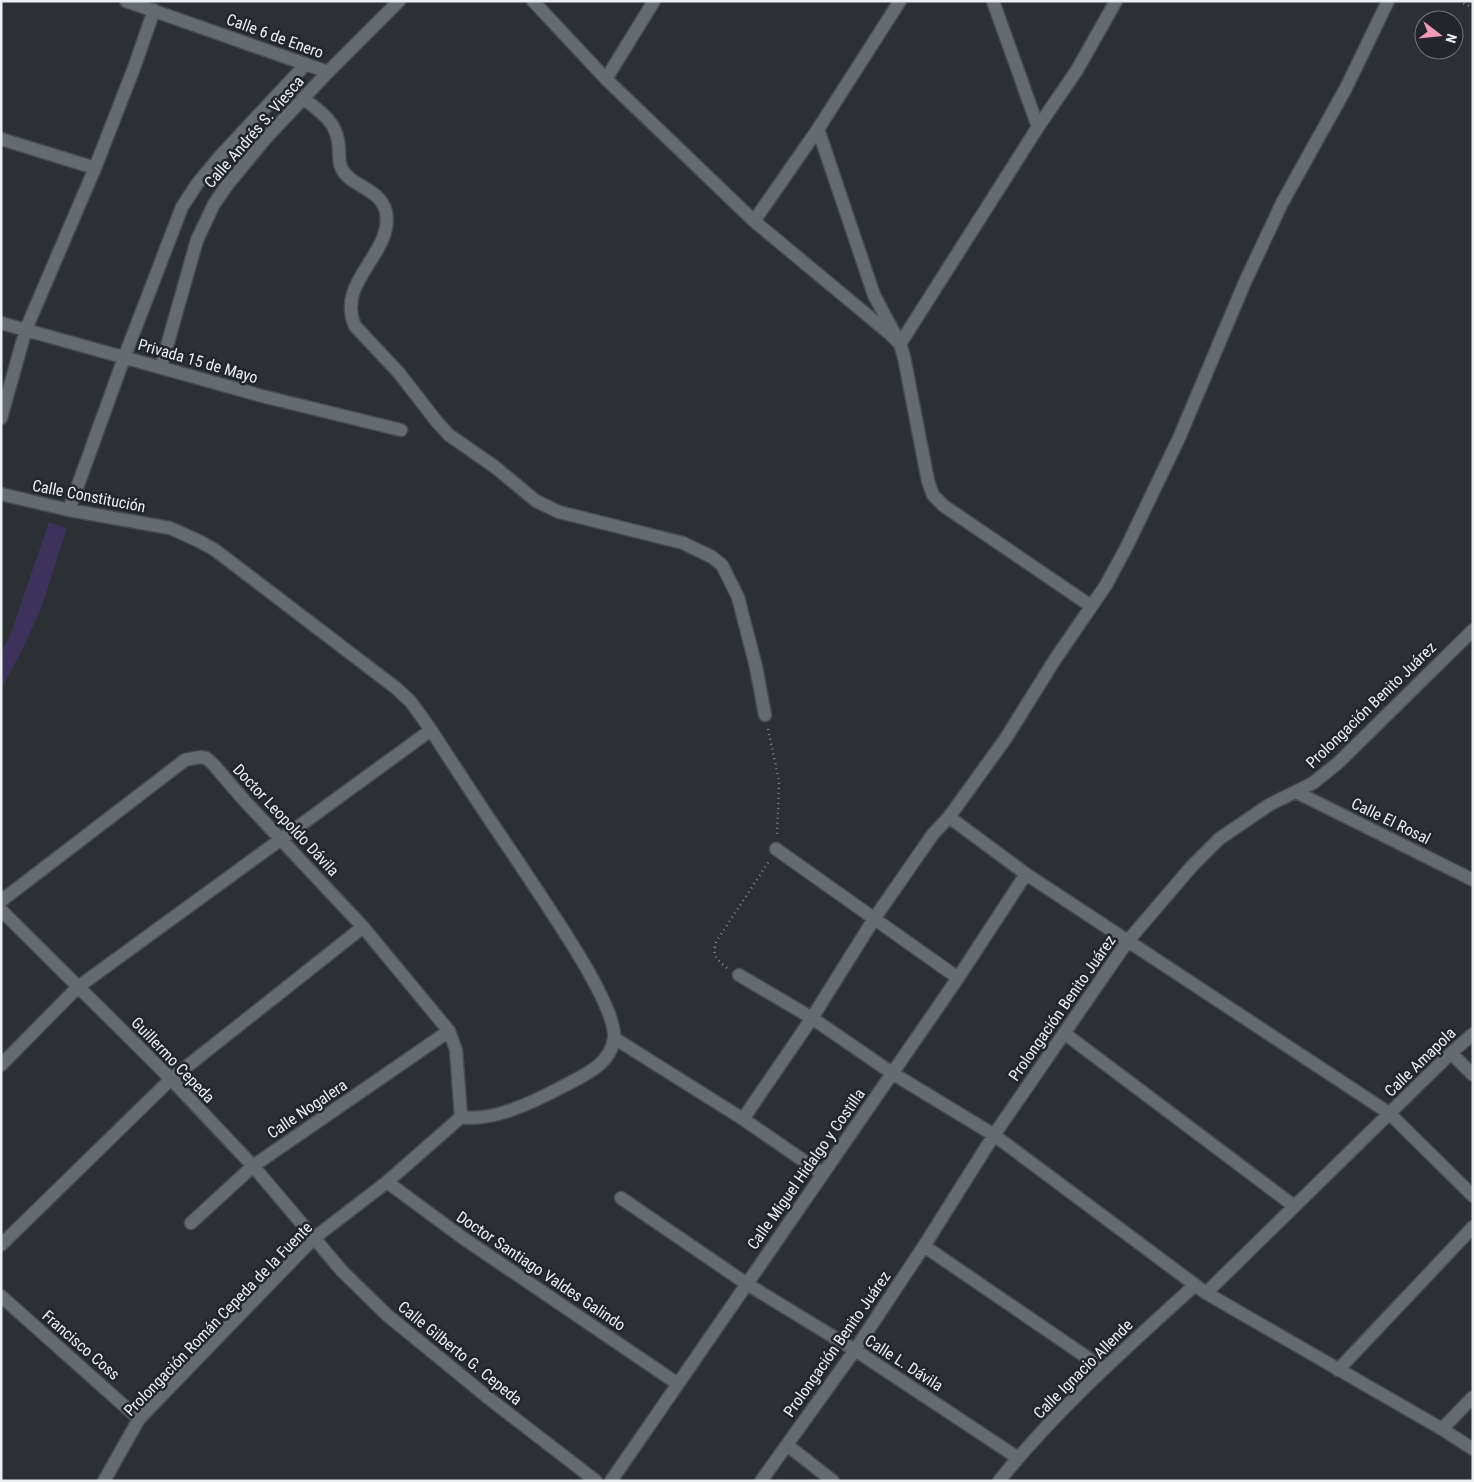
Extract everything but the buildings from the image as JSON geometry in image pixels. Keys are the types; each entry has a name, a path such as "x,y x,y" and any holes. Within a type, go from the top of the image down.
{"street":[{"name":"Calle 6 de Enero","path":"126,1 328,72"},
{"name":"Calle Andrés S. Viesca","path":"160,368 197,240 214,204 266,138 399,1"},
{"path":"533,1 606,79 754,221 900,344"},
{"path":"606,79 654,1"},
{"path":"754,221 818,129 900,1"},
{"path":"993,1 1038,127"},
{"path":"900,344 1038,127 1078,70 1116,1"},
{"path":"743,1119 812,1018 874,919 933,834 949,818 1006,738 1054,661 1106,584 1179,438 1282,203 1346,88 1388,1"},
{"path":"1,418 26,330 95,168 134,68 154,10"},
{"path":"69,510 124,358 171,235 187,199 221,155 306,64"},
{"path":"303,98 329,119 336,129 342,169 350,178 370,190 380,200 386,211 387,224 383,239 360,276 352,295 352,318 356,326 399,373 437,422 449,434 495,467 536,501 559,512 683,543 722,564 738,597 756,667 765,715"},
{"path":"818,129 874,295 900,344 928,482 933,495 944,506 1091,606"},
{"path":"1,140 95,168"},
{"name":"Privada 15 de Mayo","path":"1,323 262,396 400,430"},
{"name":"Calle Constitución","path":"1,494 69,510 170,528 199,541 215,550 396,688 411,702 431,730 568,938 608,1009 614,1028 614,1038"},
{"name":"Prolongación Benito Juárez","path":"761,1481 855,1350 994,1135 1127,942 1192,866 1219,840 1269,805 1313,783 1338,764 1473,630"},
{"path":"1,1066 78,987 431,730"},
{"name":"Doctor Leopoldo Dávila","path":"1,901 185,760 196,757 206,758 242,799 363,926 449,1031 456,1050 461,1117"},
{"name":"Calle El Rosal","path":"1296,792 1473,880"},
{"path":"949,818 1026,874 1127,942 1389,1113 1473,1196"},
{"path":"776,849 958,978"},
{"name":"Calle Miguel Hidalgo y Costilla","path":"611,1481 958,978 1026,874"},
{"name":"Guillermo Cepeda","path":"1,910 171,1079 253,1166 314,1238"},
{"path":"1,1245 171,1079 363,926"},
{"path":"739,975 812,1018 892,1073 994,1135 1206,1294 1442,1429 1473,1449"},
{"name":"Calle Nogalera","path":"191,1222 253,1166 449,1031"},
{"path":"1064,1033 1294,1206"},
{"name":"Calle Amapola","path":"1389,1113 1473,1034"},
{"path":"461,1117 474,1119 488,1117 546,1095 602,1063 611,1049 614,1038 743,1119 823,1174"},
{"path":"1451,1053 1473,1075"},
{"path":"1206,1294 1389,1113"},
{"name":"Prolongación Román Cepeda de la Fuente","path":"107,1480 139,1419 314,1238 387,1182 461,1117"},
{"name":"Doctor Santiago Valdes Galindo","path":"387,1182 463,1238 678,1384"},
{"name":"Calle L. Dávila","path":"621,1198 747,1284 855,1350 1018,1458"},
{"path":"1338,1370 1473,1227"},
{"name":"Calle Gilberto G. Cepeda","path":"314,1238 342,1272 387,1314 491,1400 596,1481"},
{"path":"924,1246 1104,1369"},
{"name":"Calle Ignacio Allende","path":"999,1481 1018,1458 1104,1369 1195,1285"},
{"name":"Francisco Coss","path":"1,1296 139,1419"},
{"path":"1442,1429 1473,1397"},
{"path":"787,1445 833,1481"}],"path":[{"path":"1459,1 1473,8"},
{"path":"739,975 716,960 714,955 715,946 722,932 776,849 779,781 765,715"}],"shaded area":[{"path":"49,522 67,528 42,606 1,690 1,653 10,636"}]}
